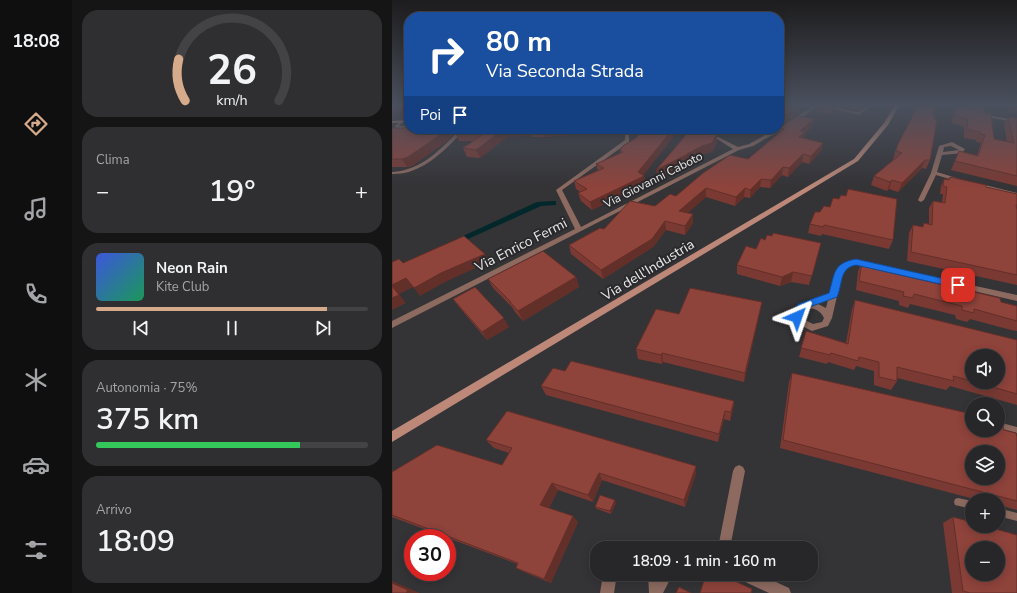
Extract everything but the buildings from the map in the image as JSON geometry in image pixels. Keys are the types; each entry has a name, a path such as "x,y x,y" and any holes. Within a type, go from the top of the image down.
{"main road":[{"name":"Via dell'Industria","path":"392,437 856,160 880,132"}],"street":[{"name":"Via Enrico Fermi","path":"392,325 579,230 559,190 627,141 627,134"},
{"name":"Via Giovanni Caboto","path":"686,134 718,138 737,149"},
{"name":"Via Giovanni Caboto","path":"579,230 737,149 751,145 771,134"},
{"path":"922,200 934,173 940,154"},
{"path":"934,173 964,181"},
{"path":"972,183 1017,195"},
{"path":"833,295 805,305 798,310 797,317 802,324 817,328 821,327 827,321 840,268 846,264 856,262 1017,298"},
{"path":"805,305 820,308 826,314 827,321"},
{"path":"725,541 739,471"},
{"path":"607,593 608,581"},
{"path":"655,581 655,593"},
{"path":"655,593 662,581"},
{"path":"759,581 784,593"}],"lane":[{"path":"392,173 398,174 421,166 457,134"},
{"path":"1005,427 1017,430"},
{"path":"958,502 965,504"},
{"path":"1005,514 1017,517"}],"waterway":[{"path":"454,242 540,204 553,203"}],"route":[{"path":"797,317 798,310 801,307 833,295 840,268 846,264 856,262 958,285"}]}
